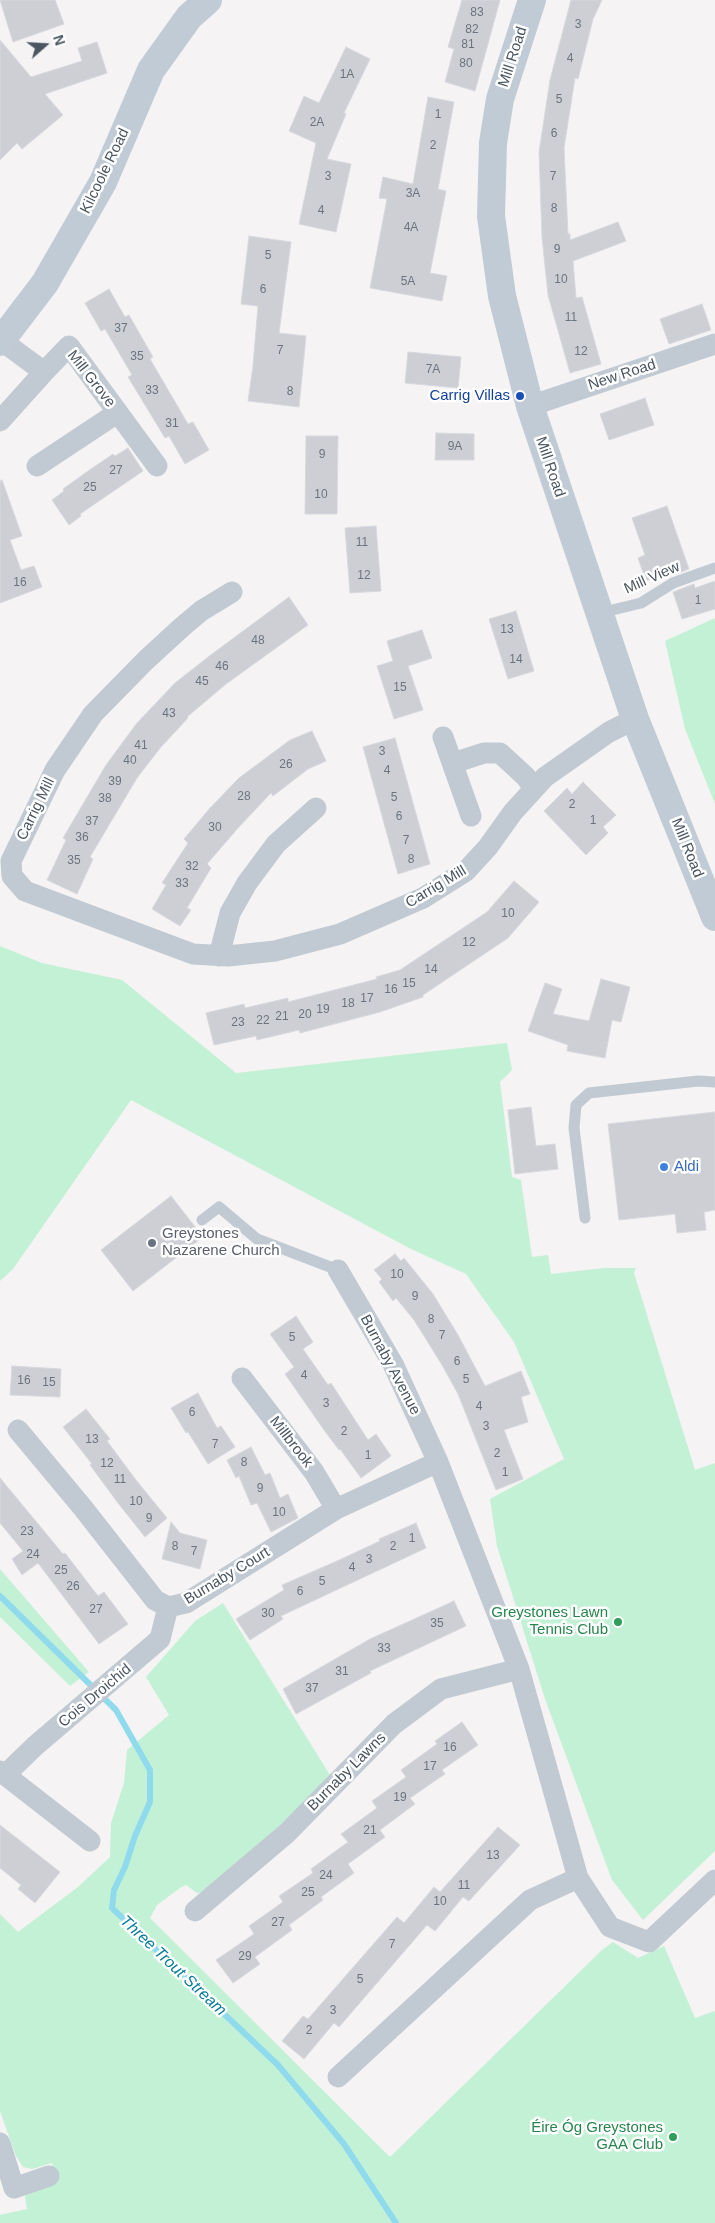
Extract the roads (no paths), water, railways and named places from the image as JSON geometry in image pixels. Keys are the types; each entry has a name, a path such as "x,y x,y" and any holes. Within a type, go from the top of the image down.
{"main road":[{"name":"Kilcoole Road","path":"1,342 45,283 103,182 151,70 189,17 208,0"},
{"name":"Mill Road","path":"532,0 500,99 493,144 491,216 502,296 530,406 635,719 715,917"}],"street":[{"path":"1,342 44,372"},
{"name":"New Road","path":"530,406 715,344"},
{"name":"Mill Grove","path":"0,421 70,346 157,466"},
{"name":"Mill Grove","path":"37,466 118,413"},
{"name":"Carrig Mill","path":"232,592 201,611 182,627 92,714 55,770 11,861 12,876 25,892 193,954 219,956 275,951 340,934 423,898 466,871 488,847 513,812 545,777 609,732 635,719"},
{"path":"443,737 471,816"},
{"path":"453,763 484,753 500,753 526,777 534,789"},
{"path":"219,956 230,913 247,882 276,844 316,808"},
{"name":"Burnaby Avenue","path":"338,1270 393,1364 438,1462"},
{"name":"Millbrook","path":"242,1378 314,1472 336,1509"},
{"name":"Burnaby Court","path":"18,1430 83,1508 155,1600 168,1607 186,1603 336,1509 438,1462"},
{"path":"438,1462 519,1669 578,1878 610,1927 649,1942 715,1880"},
{"name":"Cois Droichid","path":"90,1841 2,1773 160,1639 168,1607"},
{"name":"Burnaby Lawns","path":"195,1911 287,1833 394,1724 441,1690 519,1669"},
{"path":"338,2077 530,1900 578,1878"},
{"path":"0,2143 14,2188 48,2176"}],"lane":[{"name":"Mill View","path":"600,613 641,603 673,583 715,568"},
{"path":"585,1218 574,1128 576,1105 589,1093 698,1081 715,1082"},
{"path":"202,1220 219,1207 257,1239 338,1270"}],"waterway":[{"name":"Three Trout Stream","path":"0,1596 116,1710 150,1770 150,1802 114,1890 112,1908 278,2065 344,2144 396,2223"}],"place":[{"name":"Carrig Villas","path":"520,396"},
{"name":"Aldi","path":"664,1167"},
{"name":"Greystones Nazarene Church","path":"152,1243"},
{"name":"Greystones Lawn Tennis Club","path":"618,1622"},
{"name":"Éire Óg Greystones GAA Club","path":"673,2137"}]}
